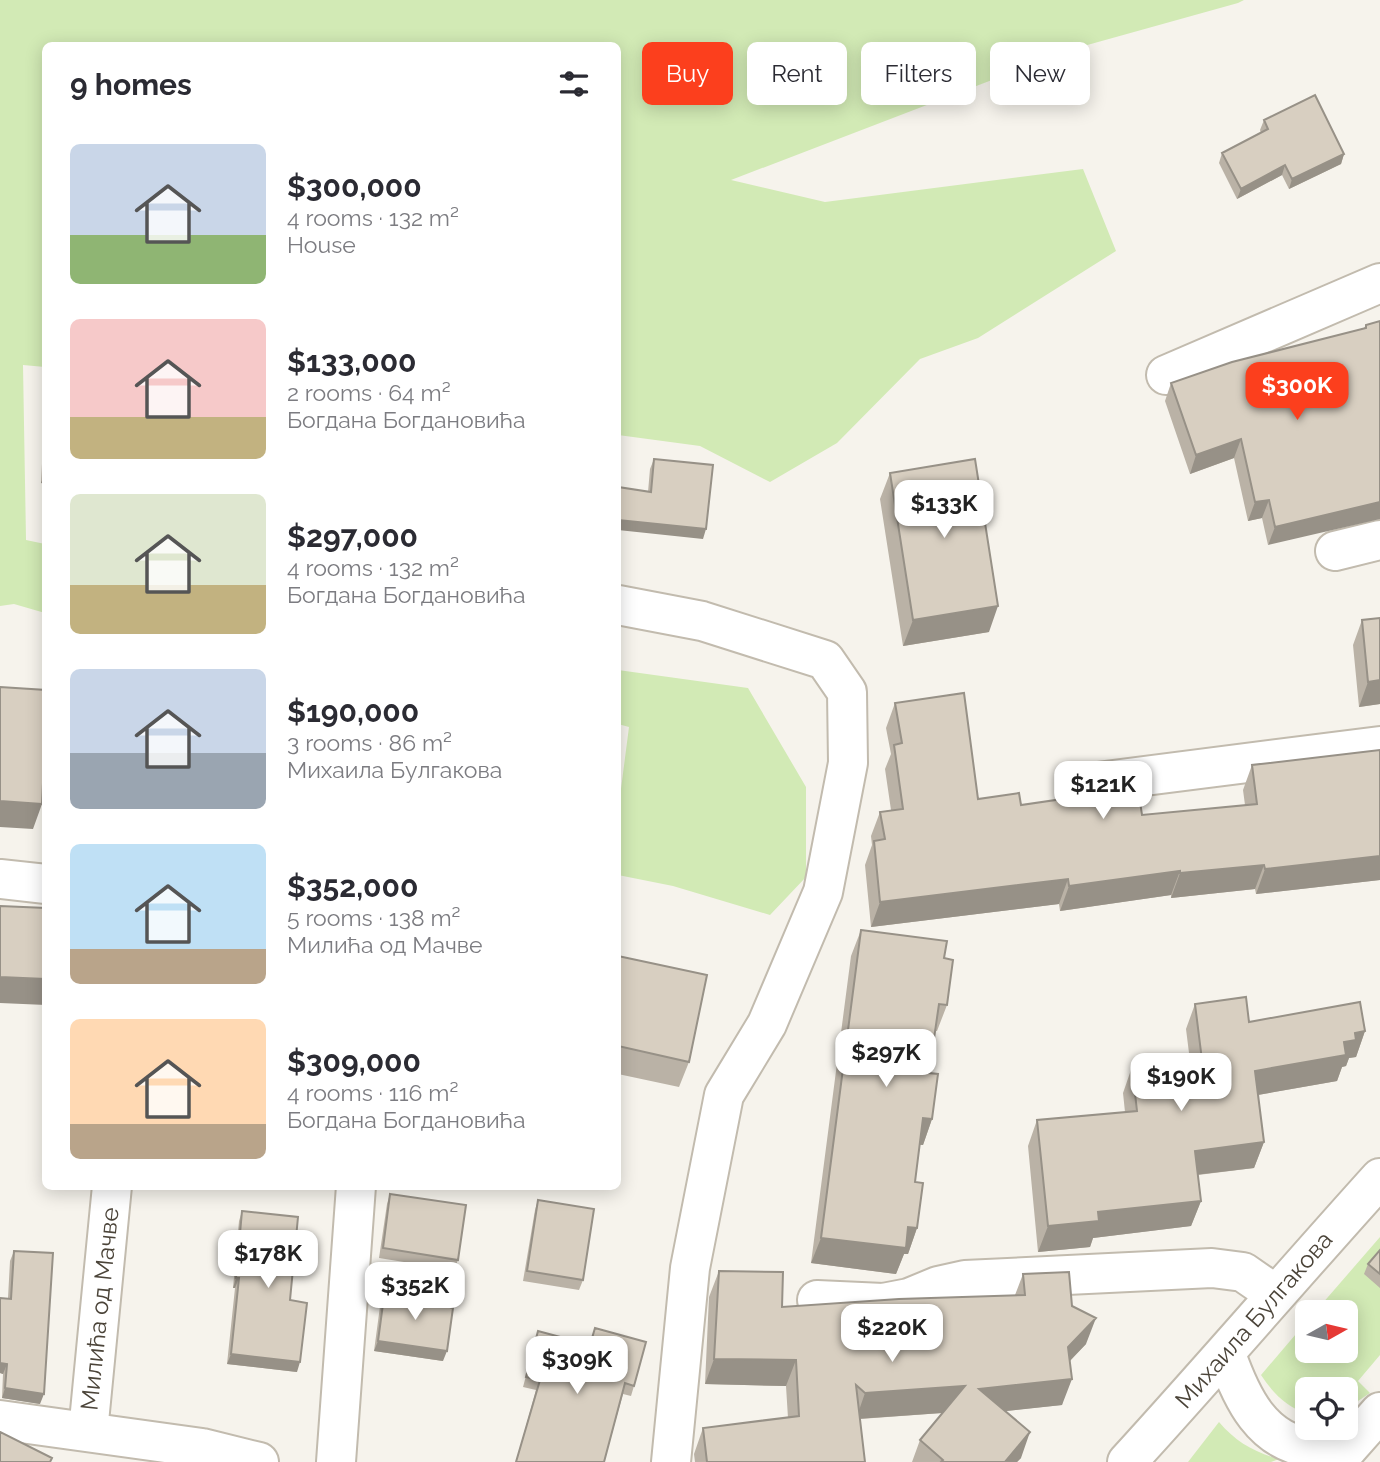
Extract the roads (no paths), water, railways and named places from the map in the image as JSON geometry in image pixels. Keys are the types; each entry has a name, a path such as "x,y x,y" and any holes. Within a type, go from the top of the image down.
{"street":[{"path":"1166,375 1380,283"},
{"path":"1335,551 1380,540"},
{"path":"621,606 702,621 825,660 847,692 848,763 823,892 767,1024 724,1095 690,1268 671,1462"},
{"path":"1082,784 1380,746"},
{"path":"0,879 42,884"},
{"name":"Михаила Булгакова","path":"1127,1462 1380,1178"},
{"name":"Милића од Мачве","path":"88,1432 112,1190"},
{"path":"336,1462 356,1190"},
{"path":"817,1300 883,1303 909,1298 938,1286 965,1280 1212,1268 1244,1272 1275,1294"},
{"path":"1226,1353 1244,1401 1272,1432 1289,1442 1337,1455 1380,1412"},
{"name":"Милића од Мачве","path":"0,1420 88,1432 199,1455 259,1462"}]}
